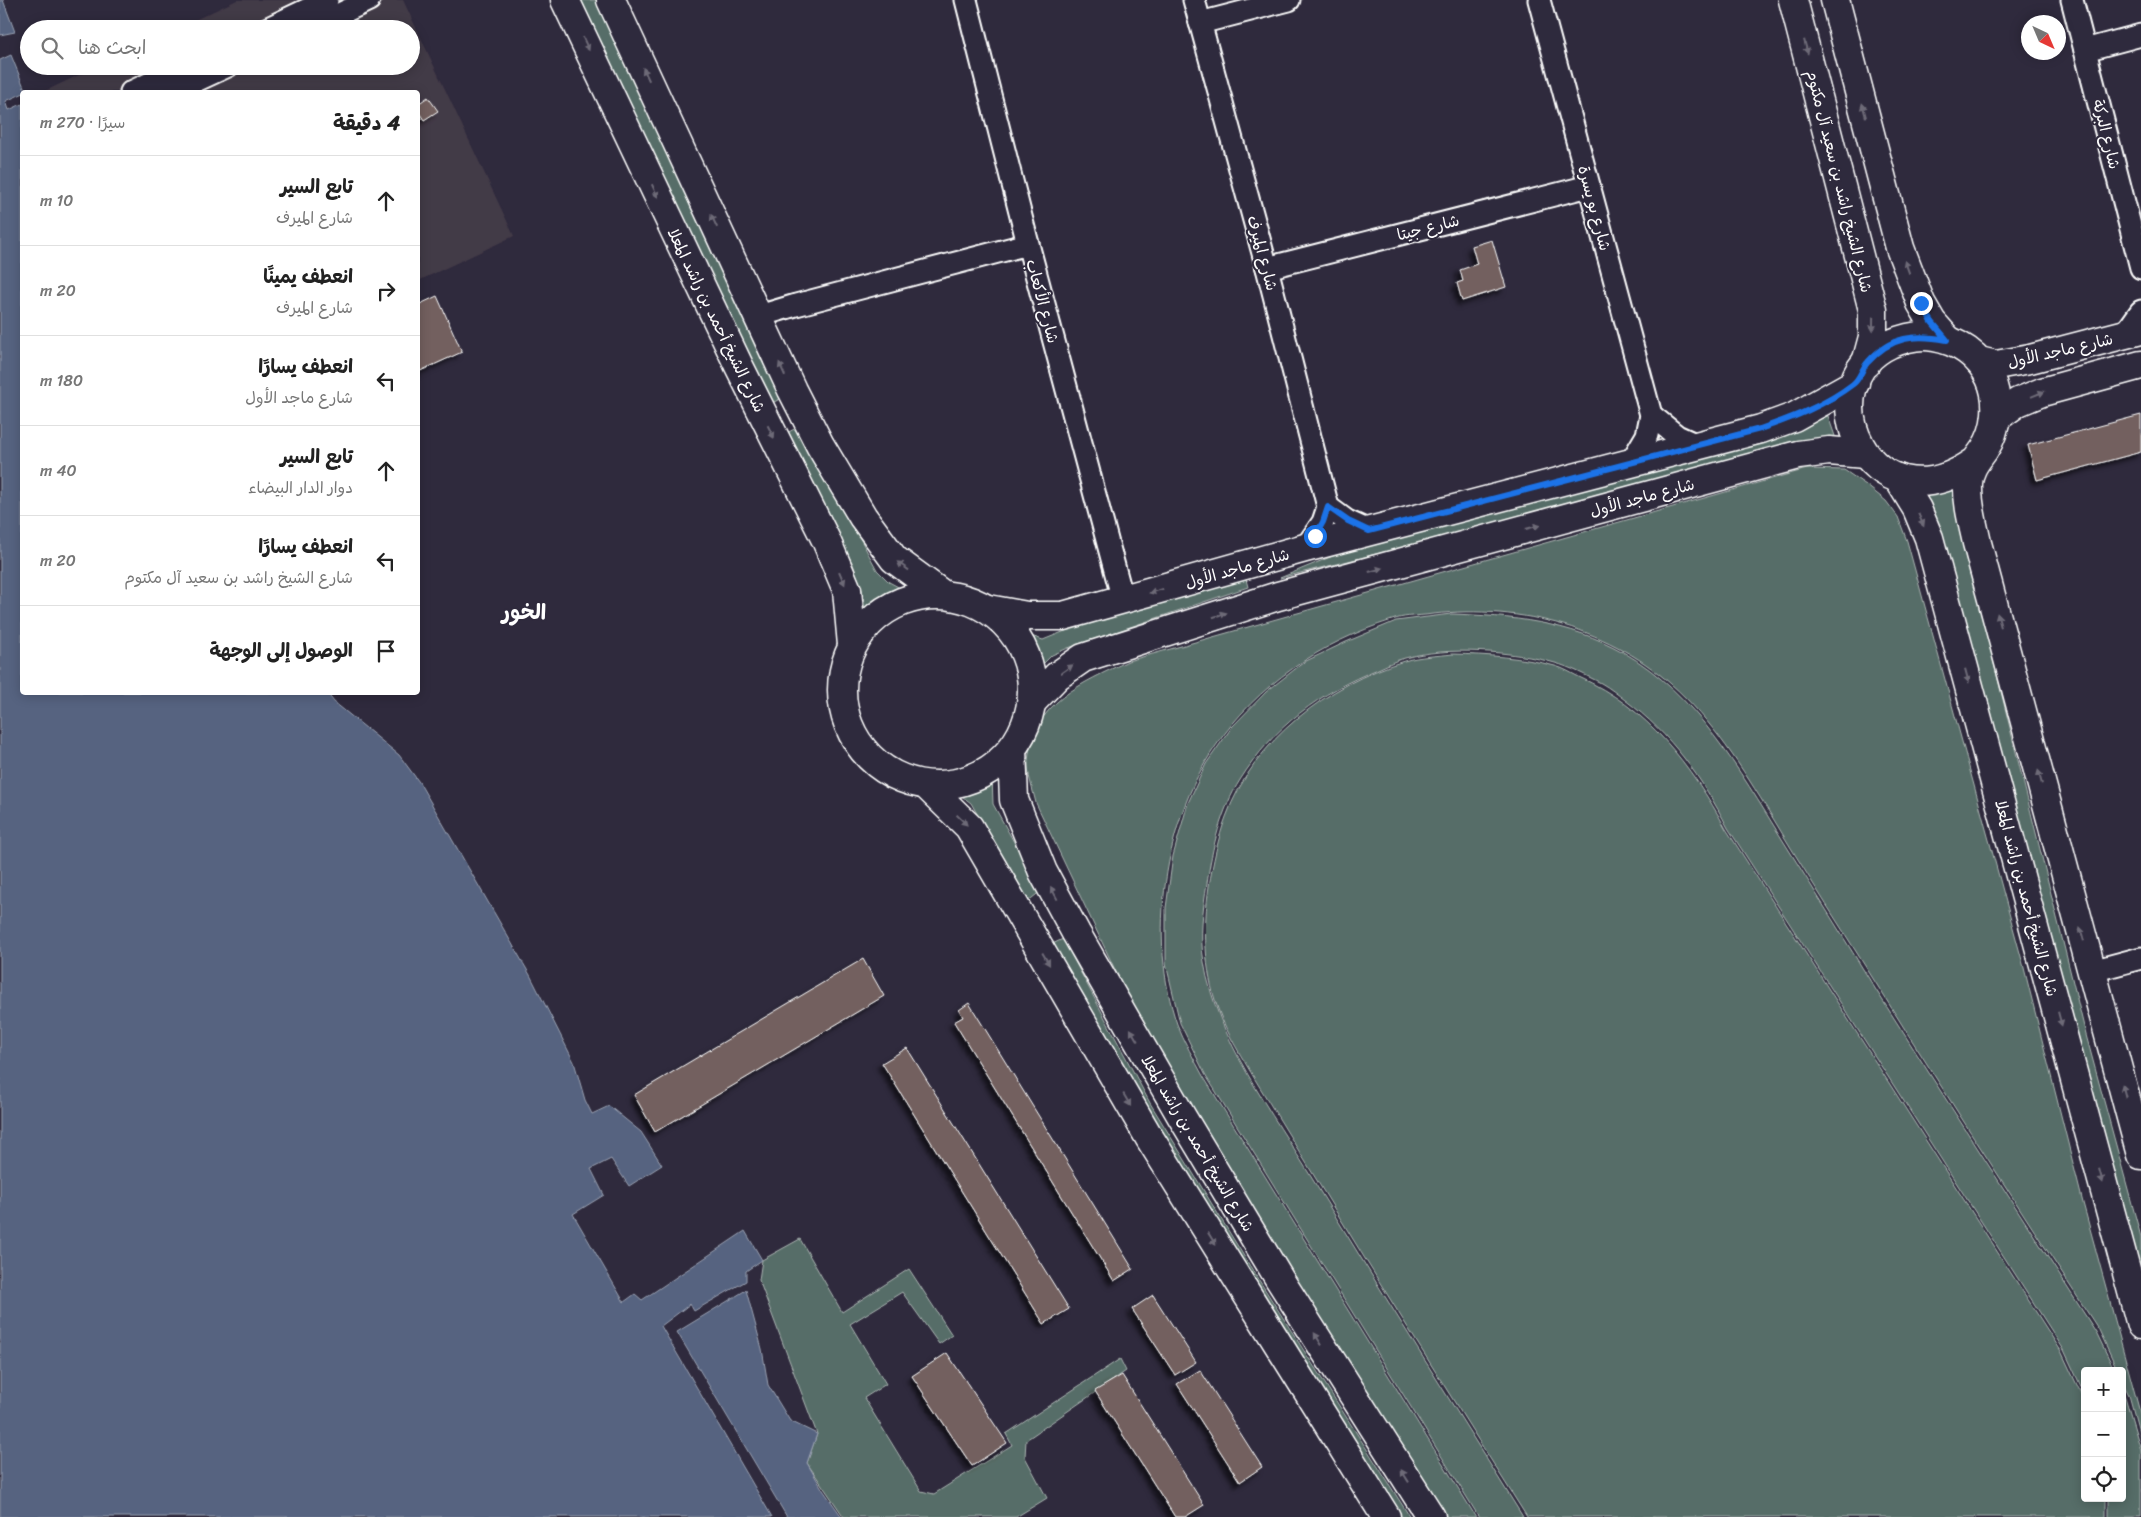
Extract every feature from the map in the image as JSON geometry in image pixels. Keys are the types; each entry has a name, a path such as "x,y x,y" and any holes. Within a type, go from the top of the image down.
{"street":[{"path":"285,20 326,0"},
{"path":"327,20 369,0"},
{"name":"شارع الشيخ أحمد بن راشد المعلا","path":"565,0 738,366 826,540 847,590 852,645"},
{"path":"611,0 792,390 820,445 863,517 894,559 942,594"},
{"name":"شارع الأكعاب","path":"966,0 1028,244 1123,600"},
{"name":"شارع الميرف","path":"1194,0 1267,268 1328,507"},
{"path":"1200,23 1289,0"},
{"name":"شارع بو يسرة","path":"1539,0 1651,416"},
{"name":"شارع الشيخ راشد بن سعيد آل مكتوم","path":"1793,0 1874,310 1873,337 1860,373"},
{"path":"1835,0 1900,248 1921,303 1932,322 1947,340"},
{"name":"شارع البركة","path":"2072,0 2141,268"},
{"path":"2085,50 2141,36"},
{"path":"135,90 167,75"},
{"path":"176,90 209,75"},
{"name":"شارع جيتا","path":"1267,268 1589,186"},
{"path":"759,316 1028,244"},
{"path":"2133,332 2141,311"},
{"name":"شارع ماجد الأول","path":"1979,361 1996,365 2030,359 2133,332"},
{"path":"1925,336 1947,340 1964,348 1979,361 1990,378 1996,397 1996,418 1992,434 1984,450 1973,463 1956,474 1937,481 1917,482 1898,478 1880,468 1865,454 1854,432 1850,407 1860,373 1883,348 1903,339 1925,336"},
{"name":"شارع ماجد الأول","path":"1996,418 2018,402 2042,392 2141,365"},
{"name":"شارع ماجد الأول","path":"988,609 1027,616 1063,616 1305,548 1760,429 1794,417 1860,373"},
{"path":"1631,462 1647,435 1651,416 1677,436 1697,445"},
{"name":"شارع ماجد الأول","path":"1032,702 1057,676 1083,658 1278,596 1798,455 1829,451 1865,454"},
{"path":"1973,463 1968,483 1969,503 1977,543 2141,1155"},
{"name":"شارع الشيخ أحمد بن راشد المعلا","path":"1898,478 1917,510 1929,538 2141,1324"},
{"path":"1305,548 1323,522 1328,507 1348,521 1369,531"},
{"path":"942,594 958,596 988,609 1014,634 1030,666 1032,702 1022,735 1012,749 988,771 959,784 928,786 897,778 871,761 852,736 842,706 842,675 852,645 875,617 906,599 942,594"},
{"name":"شارع الشيخ أحمد بن راشد المعلا","path":"1012,749 1014,800 1043,872 1076,933 1182,1117 1275,1272 1431,1517"},
{"path":"928,786 969,827 1149,1136 1386,1517"},
{"path":"2092,971 2141,958"}],"shaded area":[{"path":"237,0 403,0 412,20 195,20"},
{"path":"420,36 514,236 420,280 420,90 47,90 79,75 420,75"}],"green space":[{"path":"576,0 596,0 784,397 770,404"},
{"path":"1828,416 1836,439 1280,578 1359,545 1749,445"},
{"path":"800,426 877,570 889,582 904,590 883,598 865,611 863,593 853,564 783,435"},
{"path":"1807,469 1844,470 1866,485 1886,501 1898,517 1907,541 2023,964 2083,1203 2141,1416 2141,1439 2126,1389 2126,1367 2116,1367 2099,1330 1939,1083 1749,780 1726,746 1700,713 1671,684 1645,664 1617,647 1587,633 1556,623 1524,616 1491,612 1458,612 1409,616 1366,629 1340,640 1293,669 1250,704 1215,747 1197,777 1183,810 1173,845 1166,881 1162,919 1163,955 1168,991 1177,1024 1203,1076 1476,1517 1440,1517 1184,1115 1036,803 1029,777 1028,761 1032,741 1039,724 1049,709 1077,687 1128,661"},
{"path":"1952,483 1957,514 2086,1035 2141,1237 2141,1299 2060,1000 1937,520 1924,492"},
{"path":"1244,572 1248,587 1068,648 1052,655 1038,669 1028,635 1043,640 1154,595"},
{"path":"1451,614 1517,619 1561,627 1603,642 1623,652 1649,669 1673,689 1714,735 1749,787 1876,990 2096,1332 2113,1367 2081,1367 2081,1386 2064,1350 1728,828 1696,774 1657,727 1642,713 1604,685 1555,663 1520,655 1480,651 1440,652 1405,658 1357,678 1317,700 1283,727 1253,761 1233,792 1215,843 1203,912 1203,952 1210,990 1220,1019 1248,1075 1523,1517 1479,1517 1205,1074 1180,1023 1166,964 1166,908 1173,856 1188,803 1206,764 1232,727 1266,692 1304,662 1396,621"},
{"path":"1453,654 1492,656 1543,663 1564,669 1626,704 1665,740 1682,761 1698,782 1726,829 2061,1351 2081,1394 2081,1502 2106,1502 2106,1517 1527,1517 1256,1081 1226,1028 1218,1009 1207,964 1206,917 1209,886 1216,851 1226,817 1239,789 1255,763 1297,719 1322,700 1348,684 1376,671 1422,657"},
{"path":"992,776 993,804 1041,891 1027,902 971,803 955,791 981,784"},
{"path":"1063,939 1150,1103 1250,1266 1410,1517 1389,1517 1048,946"},
{"path":"800,1239 842,1312 909,1269 952,1335 939,1344 902,1292 850,1324 886,1384 864,1398 921,1491 934,1494 1012,1445 1006,1434 1120,1359 1126,1371 1026,1440 1025,1457 1047,1498 1016,1517 844,1517 807,1463 817,1434 759,1280 762,1260"},
{"path":"2126,1400 2141,1450 2141,1517 2109,1517 2109,1502 2126,1502"}],"water":[{"path":"0,0 3,0 15,32 0,35"},
{"path":"11,55 25,90 20,90 20,95 6,101 9,110 20,105 20,695 329,695 334,702 399,755 419,782 530,975 574,1062 585,1100 592,1114 609,1106 641,1132 662,1165 629,1186 611,1159 591,1169 604,1195 573,1214 624,1302 635,1294 642,1300 745,1231 762,1260 746,1271 746,1281 694,1311 690,1304 661,1326 772,1517 0,1517 0,60"},
{"path":"746,1290 762,1349 768,1385 790,1421 817,1434 807,1463 842,1517 787,1517 677,1332"}],"building":[{"path":"428,97 438,111 424,120 420,114 420,103"},
{"path":"1492,240 1506,287 1462,301 1457,283 1463,281 1460,270 1477,264 1472,246"},
{"path":"437,296 462,352 420,371 420,304"},
{"path":"2141,415 2141,452 2037,480 2028,445"},
{"path":"863,959 884,996 655,1132 634,1095"},
{"path":"969,1003 1133,1269 1114,1281 954,1022 963,1017 959,1010"},
{"path":"907,1048 1069,1309 1044,1324 882,1063"},
{"path":"1153,1295 1196,1362 1175,1375 1132,1309"},
{"path":"947,1353 1007,1443 972,1466 912,1376"},
{"path":"1200,1370 1262,1467 1240,1482 1177,1384"},
{"path":"1122,1375 1204,1505 1185,1517 1175,1517 1095,1391"}],"district":[{"name":"الخور","path":"524,612"}],"route":[{"path":"1315,536 1323,522 1328,507 1348,521 1369,531 1760,429 1794,417 1824,402 1855,383 1866,363 1883,348 1903,339 1925,336 1947,340 1932,322 1921,303"}]}
